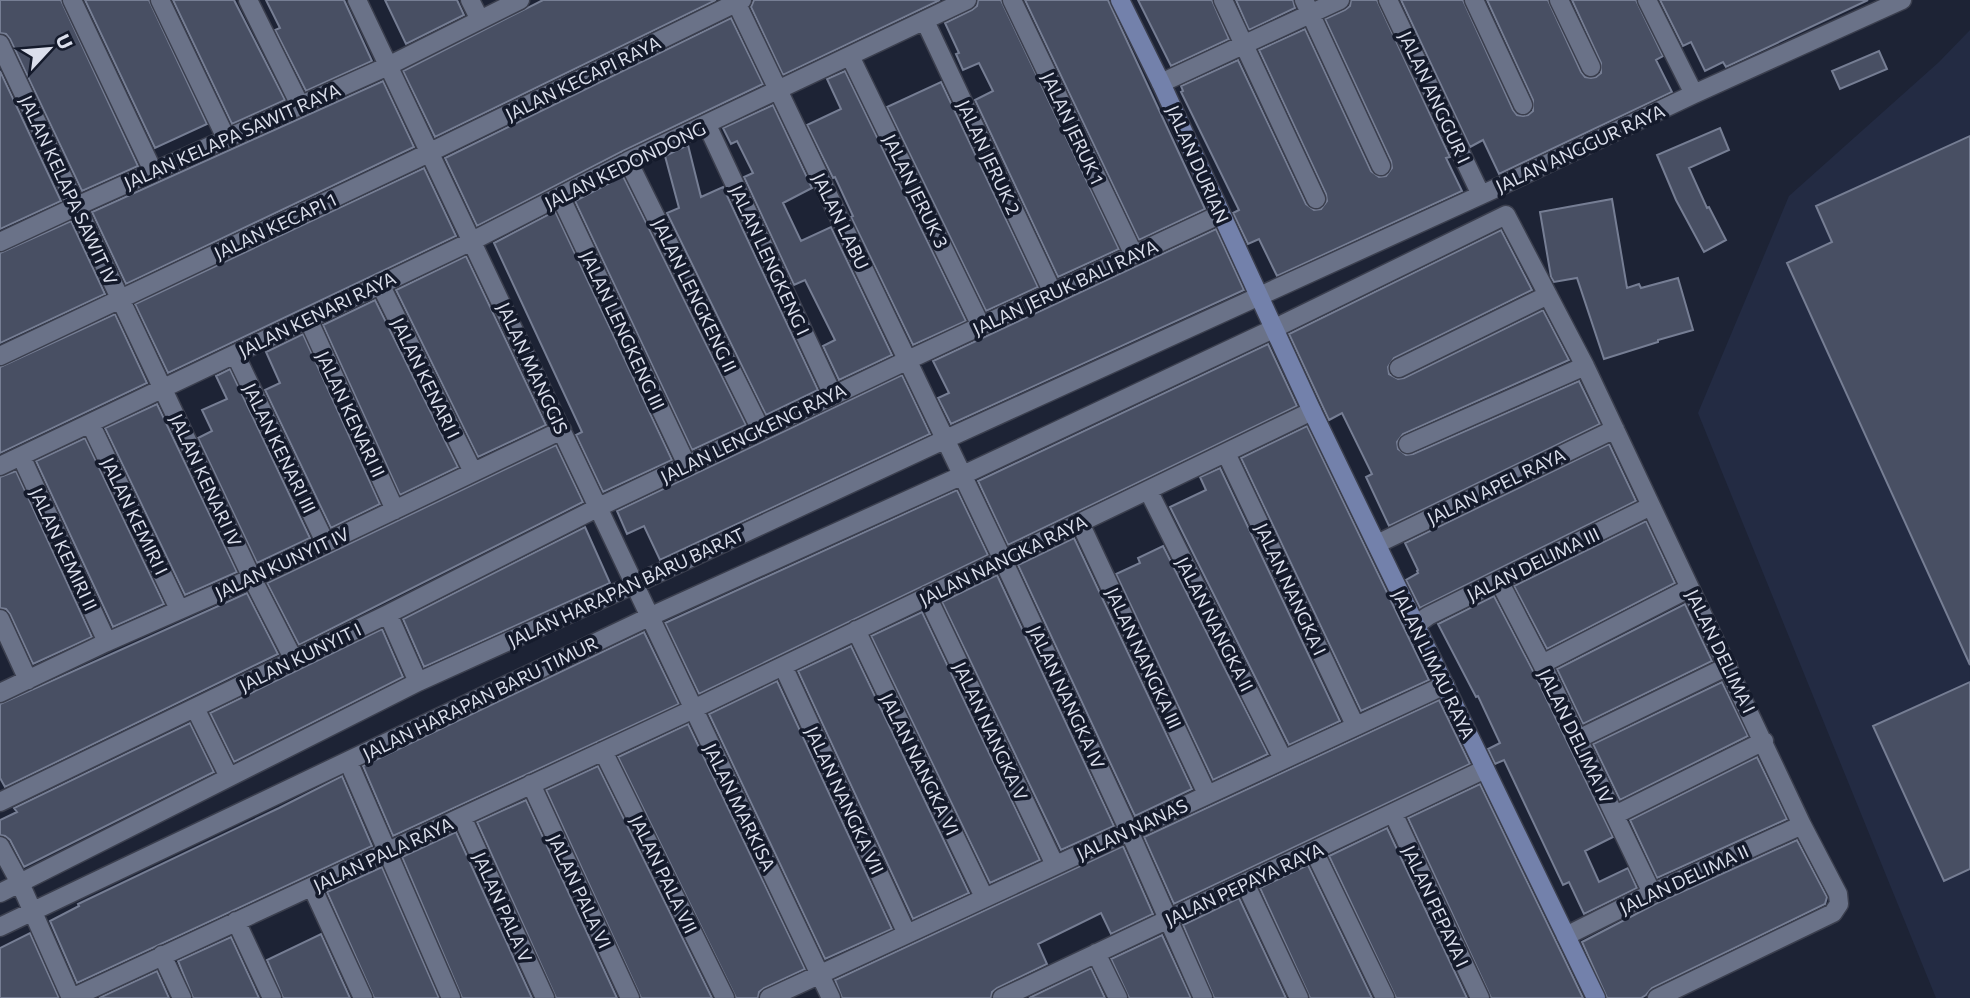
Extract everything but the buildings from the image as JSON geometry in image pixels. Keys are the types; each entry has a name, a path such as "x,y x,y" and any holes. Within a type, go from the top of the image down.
{"street":[{"path":"72,0 153,171"},
{"path":"160,0 226,138"},
{"path":"248,0 300,105"},
{"name":"JALAN MANGGIS","path":"357,0 649,617"},
{"path":"470,0 480,20"},
{"name":"JALAN KELAPA SAWIT RAYA","path":"2,238 388,66 520,0"},
{"name":"JALAN KEDONDONG","path":"472,241 628,161 967,0"},
{"name":"JALAN JERUK 1","path":"1012,0 1134,255"},
{"name":"JALAN DURIAN","path":"1120,0 1161,83 1273,329"},
{"path":"1223,0 1316,200"},
{"path":"1161,83 1244,44 1307,7 1340,0"},
{"name":"JALAN ANGGUR I","path":"1388,0 1481,195"},
{"path":"1474,0 1523,105"},
{"path":"1559,0 1591,67"},
{"path":"1647,0 1694,94"},
{"name":"JALAN ANGGUR RAYA","path":"1259,297 1902,0"},
{"name":"JALAN LABU","path":"738,1 963,475"},
{"name":"JALAN KECAPI RAYA","path":"430,152 738,1"},
{"path":"1307,7 1381,166"},
{"name":"JALAN JERUK 2","path":"925,21 1053,293"},
{"name":"JALAN KELAPA SAWIT IV","path":"0,44 121,299"},
{"name":"JALAN JERUK 3","path":"850,56 981,326"},
{"name":"JALAN LENGKENG I","path":"707,125 833,395"},
{"name":"JALAN KECAPI 1","path":"0,356 430,152"},
{"name":"JALAN LENGKENG II","path":"628,161 761,430"},
{"name":"JALAN LENGKENG III","path":"560,196 687,465"},
{"name":"JALAN JERUK BALI RAYA","path":"908,359 1221,214"},
{"name":"JALAN DELIMA I","path":"1273,329 1506,215 1585,366 1802,825 1838,894 1839,904 1833,913 1657,998"},
{"name":"JALAN KENARI RAYA","path":"0,466 472,241"},
{"name":"JALAN KENARI I","path":"380,284 473,472"},
{"path":"1399,368 1548,295"},
{"name":"JALAN HARAPAN BARU BARAT","path":"0,893 418,682 1259,297"},
{"name":"JALAN KENARI IV","path":"121,299 294,660"},
{"name":"JALAN KENARI II","path":"308,319 395,510"},
{"path":"963,475 1273,329"},
{"name":"JALAN LIMAU RAYA","path":"1273,329 1596,998"},
{"name":"JALAN KENARI III","path":"235,354 325,542"},
{"name":"JALAN LENGKENG RAYA","path":"599,507 908,359"},
{"path":"1408,443 1585,366"},
{"name":"JALAN NANGKA RAYA","path":"693,709 1312,411"},
{"name":"JALAN KEMIRI I","path":"90,423 180,609"},
{"name":"JALAN APEL RAYA","path":"1377,544 1615,429"},
{"name":"JALAN KUNYIT IV","path":"0,693 107,642 253,578 562,430"},
{"name":"JALAN NANGKA I","path":"1226,453 1355,725"},
{"name":"JALAN KEMIRI II","path":"20,456 107,642"},
{"name":"JALAN NANGKA IV","path":"963,475 1129,831 1203,998"},
{"name":"JALAN HARAPAN BARU TIMUR","path":"0,927 649,617 963,475"},
{"name":"JALAN NANGKA II","path":"1148,490 1283,759"},
{"name":"JALAN DELIMA III","path":"1416,625 1428,616 1651,506"},
{"name":"JALAN KUNYIT I","path":"0,802 388,614 599,507"},
{"name":"JALAN NANGKA III","path":"1080,523 1208,794"},
{"name":"JALAN DELIMA IV","path":"1499,581 1652,893"},
{"path":"1542,664 1690,588"},
{"name":"JALAN NANGKA V","path":"928,596 1055,865"},
{"path":"388,614 418,682"},
{"name":"JALAN MARKISA","path":"649,617 831,998"},
{"path":"0,619 28,680"},
{"name":"JALAN NANGKA VI","path":"856,630 984,897"},
{"name":"JALAN NANGKA VII","path":"783,666 908,934"},
{"path":"1578,739 1728,666"},
{"name":"JALAN NANAS","path":"769,998 1444,685"},
{"path":"195,708 229,777"},
{"name":"JALAN PALA RAYA","path":"71,998 693,709"},
{"path":"1615,816 1764,741"},
{"name":"JALAN PALA VII","path":"603,751 725,998"},
{"path":"348,761 451,998"},
{"name":"JALAN PEPAYA RAYA","path":"1002,998 1028,992 1096,953 1485,769"},
{"name":"JALAN PALA VI","path":"531,784 630,998"},
{"name":"JALAN PEPAYA I","path":"1393,813 1480,998"},
{"name":"JALAN PALA V","path":"462,817 545,998"},
{"name":"JALAN DELIMA II","path":"1566,936 1652,893 1802,825"},
{"path":"0,846 20,883 71,998"},
{"path":"1314,850 1385,998"},
{"path":"1245,883 1299,998"},
{"path":"312,887 363,998"},
{"path":"236,921 272,998"},
{"path":"1096,953 1118,998"},
{"path":"162,955 182,998"}],"shaded area":[{"path":"1970,30 1970,998 1936,998 1698,413 1789,196 1939,62"}]}
